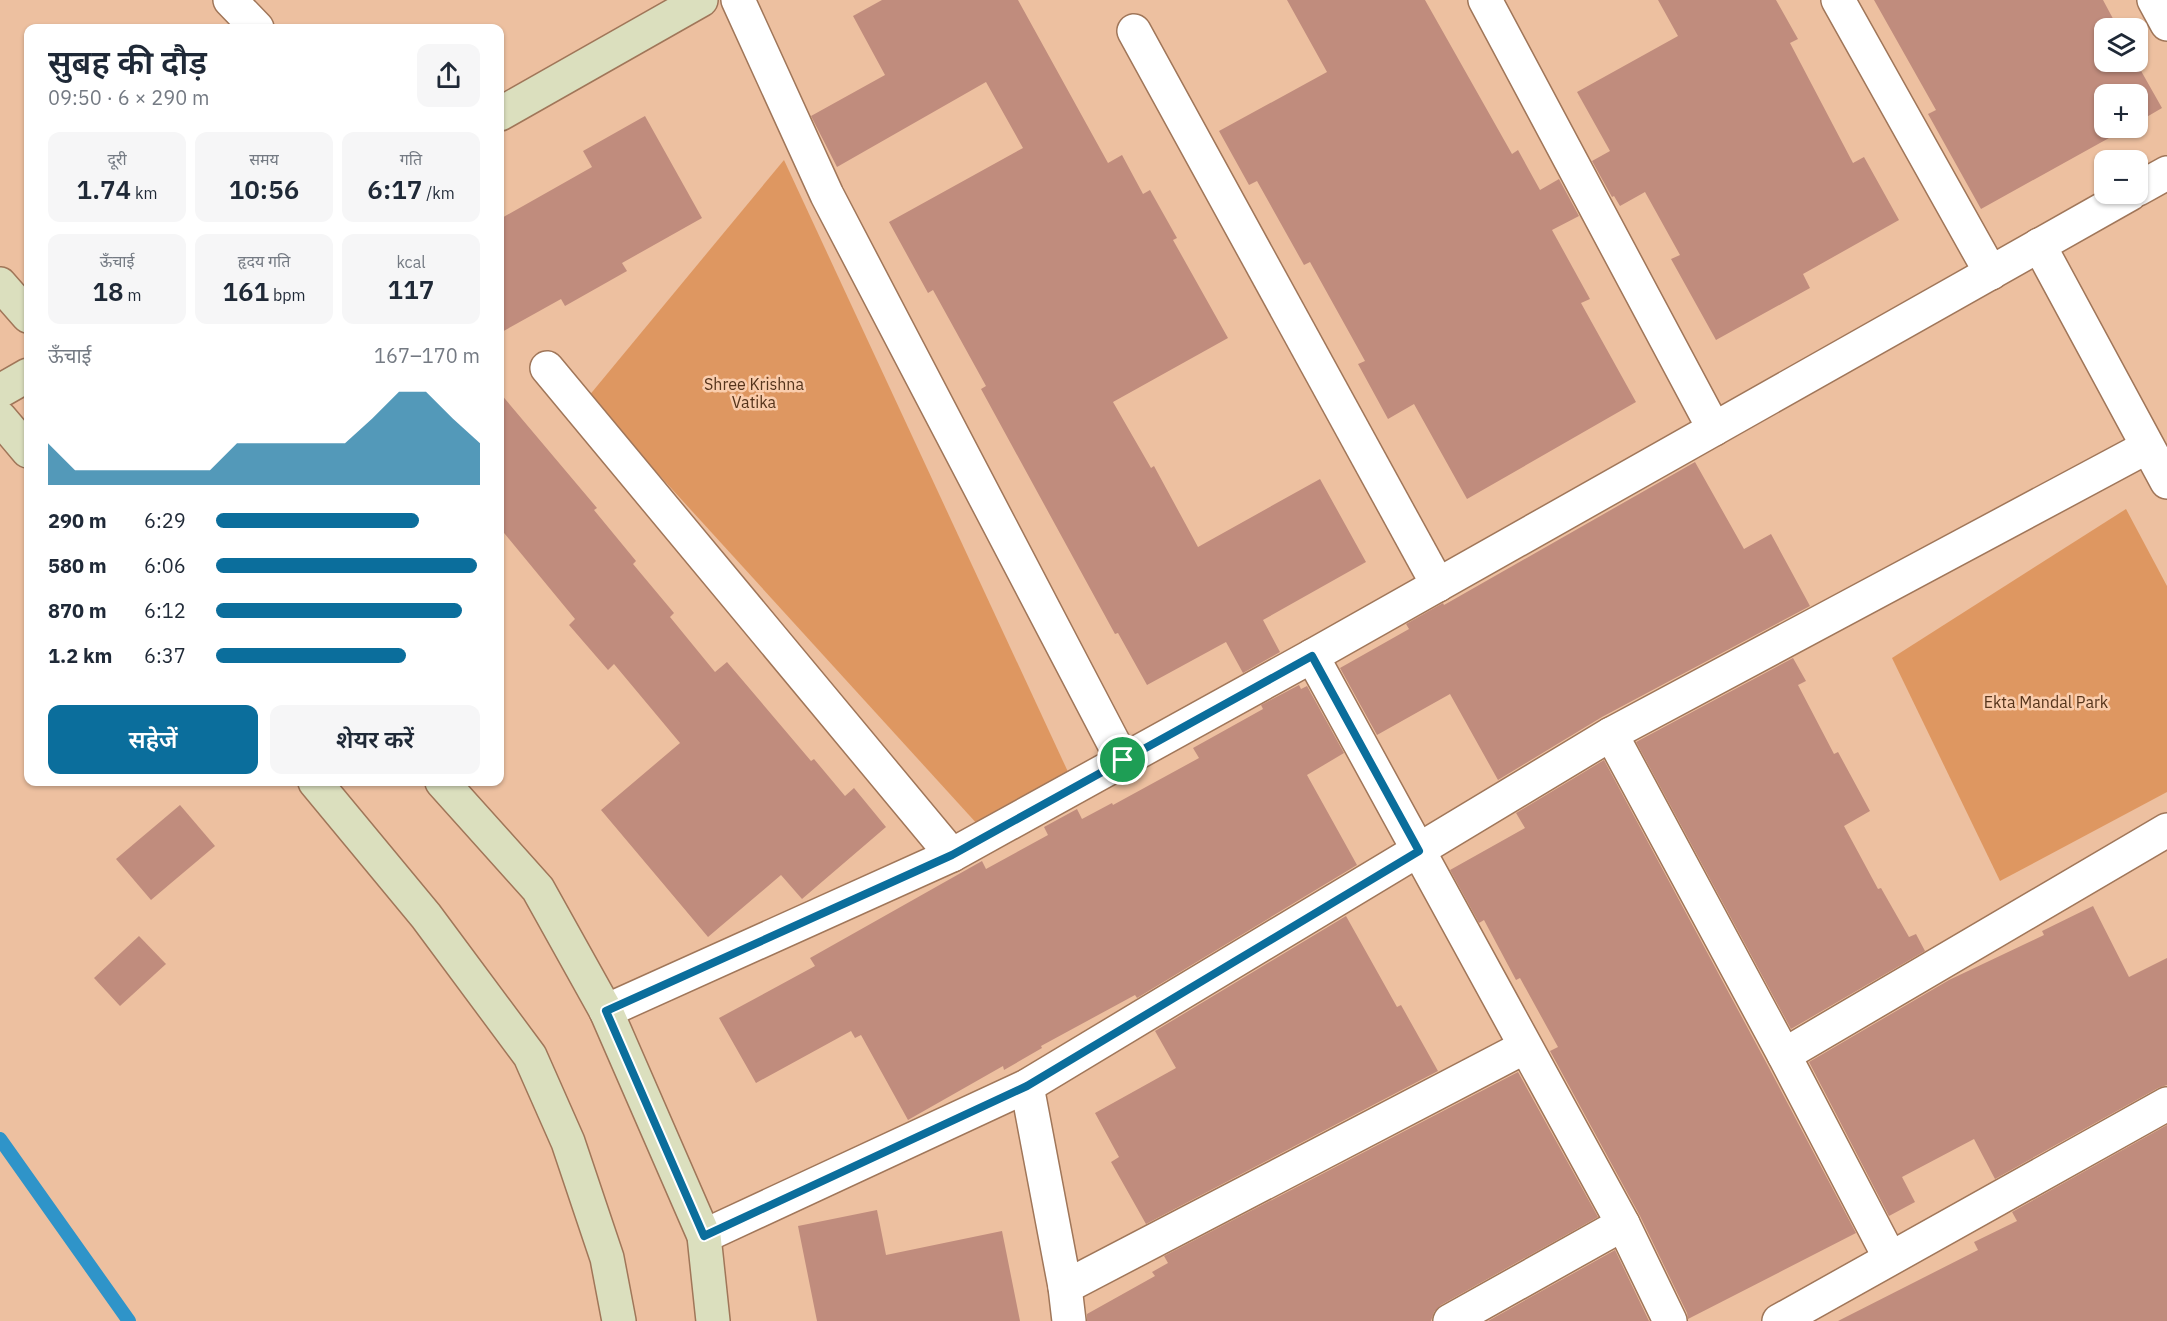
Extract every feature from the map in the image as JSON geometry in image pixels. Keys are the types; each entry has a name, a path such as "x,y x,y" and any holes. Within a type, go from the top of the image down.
{"main road":[{"path":"504,112 702,0"},
{"path":"0,284 24,311"},
{"path":"0,391 24,377"},
{"path":"0,418 24,446"},
{"path":"318,786 426,916 530,1056 572,1153 607,1258 619,1321"},
{"path":"446,786 538,889 606,1011 704,1236 712,1321"}],"street":[{"path":"230,0 253,24"},
{"path":"738,0 827,195 1123,760"},
{"path":"1485,0 1714,429"},
{"path":"1838,0 1991,273"},
{"path":"2154,0 2167,24"},
{"path":"1134,30 1438,585"},
{"path":"2148,183 2167,173"},
{"path":"606,1011 952,855 1312,656 2112,204"},
{"path":"2039,245 2167,482"},
{"path":"547,368 952,855"},
{"path":"704,1236 1027,1086 1611,734 2147,447"},
{"path":"1312,656 1623,1224 1670,1321"},
{"path":"1611,734 1784,1055 1890,1258"},
{"path":"1784,1055 2167,830"},
{"path":"1065,1287 1525,1047"},
{"path":"1027,1086 1065,1287 1069,1321"},
{"path":"1779,1321 2167,1104"},
{"path":"1450,1321 1623,1224"}],"green space":[{"name":"Shree Krishna Vatika","path":"784,160 1069,774 979,826 588,397"},
{"name":"Ekta Mandal Park","path":"2126,509 2167,586 2167,792 2000,881 1892,658"}],"building":[{"path":"882,0 1018,0 1108,163 1122,155 1143,194 1150,190 1177,238 1173,240 1228,338 1113,402 1151,468 1154,466 1198,547 1320,479 1366,562 1263,620 1280,652 1243,673 1226,642 1147,685 1118,633 1115,634 981,389 986,386 933,290 928,293 889,222 1023,148 986,82 837,167 811,116 885,75 853,16"},
{"path":"1287,0 1425,0 1512,154 1518,150 1540,190 1559,179 1579,216 1552,230 1590,299 1581,303 1636,402 1467,499 1414,404 1388,419 1358,364 1365,361 1310,262 1304,265 1257,181 1249,185 1219,131 1327,72"},
{"path":"1658,0 1776,0 1798,39 1790,43 1853,163 1864,157 1899,220 1803,274 1810,288 1716,340 1671,259 1680,255 1645,192 1620,206 1614,196 1612,197 1592,161 1610,151 1577,92 1678,36"},
{"path":"1874,0 2103,0 2113,18 2094,18 2094,72 2142,72 2162,108 2148,116 2148,84 2094,84 2094,138 2109,138 1981,209 1928,114 1936,110"},
{"path":"645,116 702,218 622,263 627,271 565,306 561,299 504,331 504,217 592,167 583,151"},
{"path":"504,398 597,508 594,510 636,561 633,564 674,613 670,617 715,672 727,662 811,761 814,759 845,796 854,788 886,827 802,899 781,875 708,937 601,810 680,743 614,664 608,670 569,625 575,619 504,533"},
{"path":"1695,462 1744,549 1771,534 1810,606 1602,717 1498,780 1450,694 1377,735 1340,668 1409,629 1406,624 1443,603 1444,605"},
{"path":"1793,658 1806,681 1798,685 1834,754 1838,752 1870,811 1844,826 1878,889 1881,888 1909,937 1916,934 1925,951 1791,1029 1636,742"},
{"path":"1299,685 1301,689 1307,686 1344,753 1307,775 1357,865 1137,998 1135,995 1041,1046 1042,1048 1004,1070 1003,1066 908,1120 861,1035 855,1038 851,1031 756,1083 719,1018 815,966 810,958 982,861 986,869 1048,835 1044,827 1077,809 1082,819 1112,803 1113,805 1199,758 1193,748 1263,709 1261,705"},
{"path":"1604,760 1856,1233 1688,1319 1640,1216 1550,1051 1558,1047 1520,978 1516,980 1484,920 1479,923 1450,870 1525,828 1516,813"},
{"path":"180,805 215,846 151,900 116,859"},
{"path":"2093,906 2129,977 2167,958 2167,1085 1995,1179 1974,1139 1902,1177 1915,1202 1889,1216 1809,1062 1949,980 2044,935 2042,931"},
{"path":"1346,916 1397,1007 1401,1005 1438,1071 1146,1224 1111,1162 1119,1157 1095,1113 1176,1068 1155,1031"},
{"path":"139,936 166,964 120,1006 94,978"},
{"path":"1518,1072 1598,1217 1441,1305 1434,1312 1431,1321 1087,1321 1087,1314 1155,1276 1152,1272 1168,1263 1164,1256"},
{"path":"2167,1125 2167,1321 1838,1321 1978,1250 1974,1242 2017,1221 2012,1212"},
{"path":"877,1210 886,1255 1002,1231 1020,1321 817,1321 798,1226"},
{"path":"1615,1250 1649,1321 1488,1321"}],"waterway":[{"path":"0,1139 129,1321"}],"route":[{"path":"1312,656 1419,851 1027,1086 704,1236 606,1011 952,855 1123,760 1312,656"}]}
